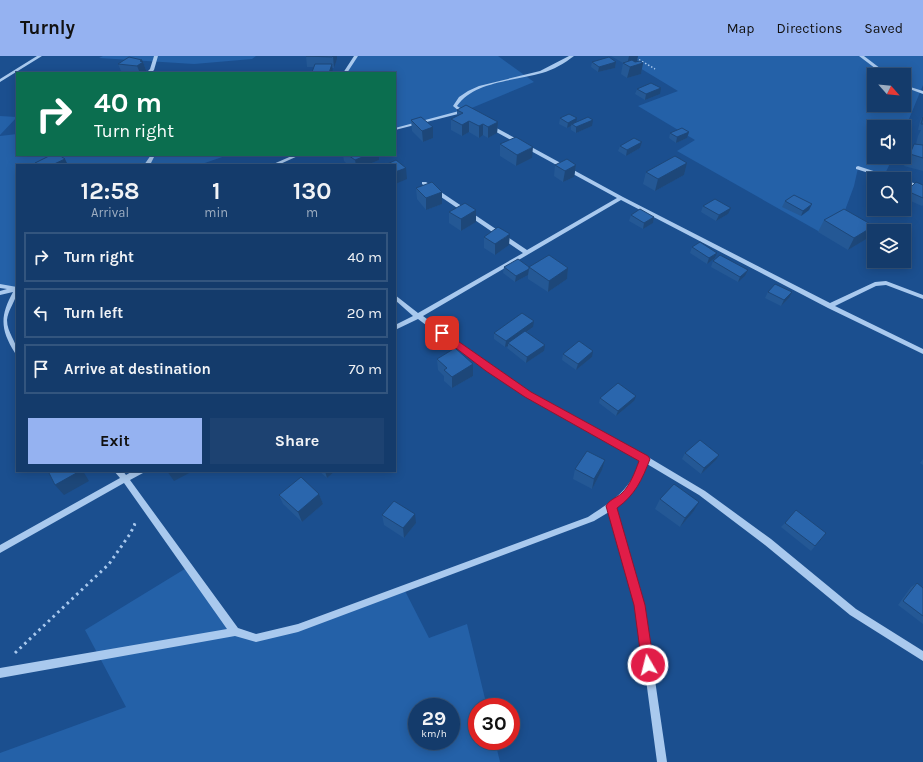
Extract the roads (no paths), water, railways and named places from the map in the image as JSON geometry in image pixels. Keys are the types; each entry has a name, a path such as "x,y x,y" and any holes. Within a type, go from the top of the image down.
{"street":[{"path":"0,81 40,56"},
{"path":"149,72 152,70 156,56"},
{"path":"346,72 356,56"},
{"path":"469,116 455,106 457,100 463,96 488,85 540,73 555,67 572,56"},
{"path":"861,56 877,68"},
{"path":"911,89 923,93"},
{"path":"396,129 462,112"},
{"path":"483,123 621,198 830,306 923,352"},
{"path":"276,164 296,156"},
{"path":"858,168 871,172"},
{"path":"424,183 527,253"},
{"path":"911,184 923,188"},
{"path":"396,327 621,198"},
{"path":"830,306 875,284 886,283 923,298"},
{"path":"0,286 16,289"},
{"path":"0,293 16,289"},
{"path":"16,290 7,303 1,318 3,331 16,350"},
{"path":"396,298 489,369 528,394 645,459 702,494 768,542 854,612 923,656"},
{"path":"0,673 235,632 256,638 298,628 591,519 625,496 637,479 645,459"},
{"path":"119,472 235,632"},
{"path":"0,549 138,472"},
{"path":"611,506 640,605 662,762"}]}
